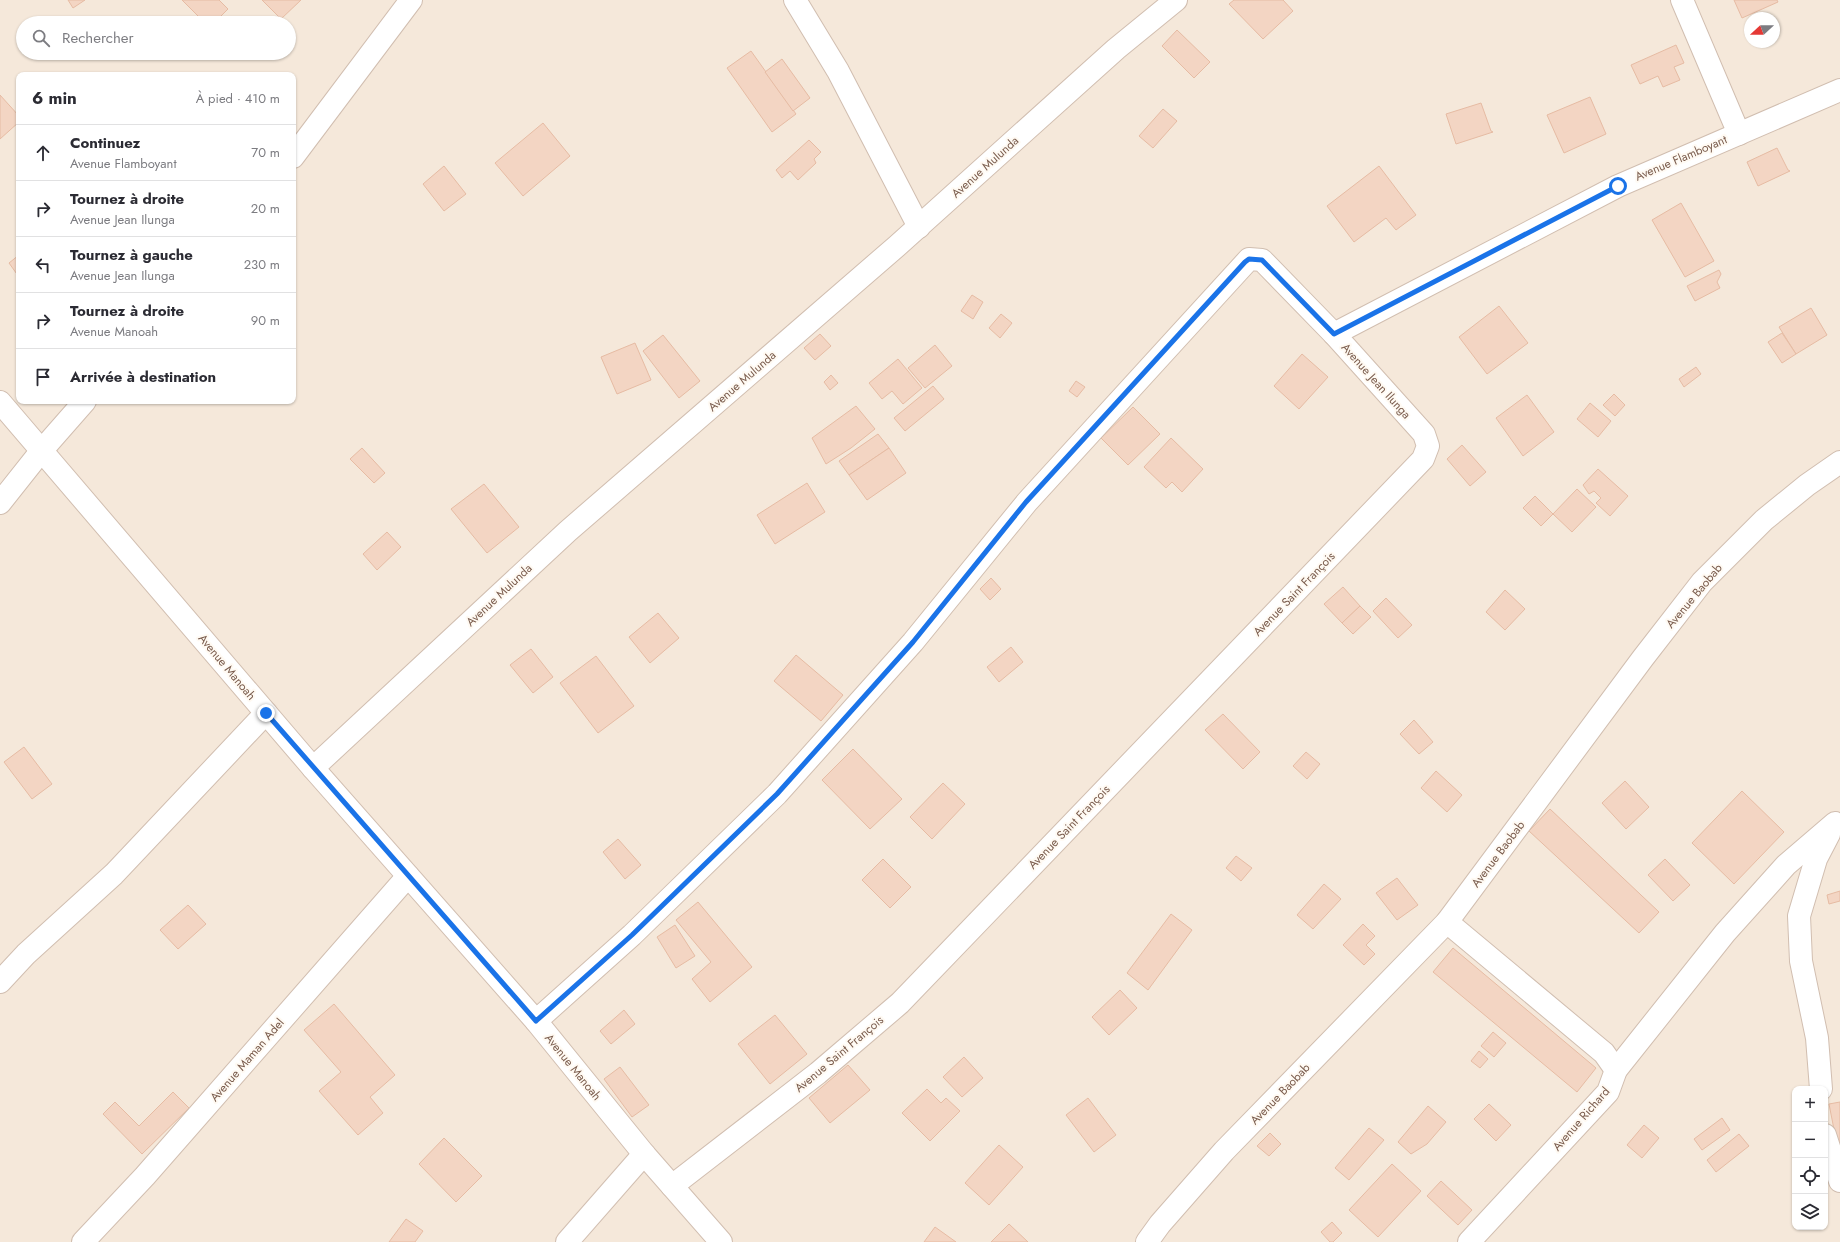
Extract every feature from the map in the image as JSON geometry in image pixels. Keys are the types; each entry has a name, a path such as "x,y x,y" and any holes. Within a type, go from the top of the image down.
{"street":[{"path":"296,154 411,0"},
{"path":"796,0 838,71 919,227"},
{"name":"Avenue Mulunda","path":"312,768 568,531 919,227 1110,54 1176,0"},
{"path":"1682,0 1739,134"},
{"name":"Avenue Flamboyant","path":"1334,334 1618,186 1840,90"},
{"name":"Avenue Jean Ilunga","path":"536,1021 632,935 777,794 913,642 1026,502 1249,259 1262,260 1334,334 1424,434"},
{"name":"Avenue Manoah","path":"0,402 312,768 536,1021 644,1154 721,1242"},
{"path":"0,503 42,450 82,404"},
{"name":"Avenue Saint François","path":"672,1186 818,1073 900,1003 1423,459 1427,452 1428,446 1424,434"},
{"name":"Avenue Baobab","path":"1147,1242 1224,1151 1447,922 1643,658 1702,582 1764,520 1807,485 1840,462"},
{"path":"0,982 26,954 114,874 266,713"},
{"path":"1821,1086 1817,1038 1801,961 1799,916 1816,859 1838,820"},
{"name":"Avenue Richard","path":"1469,1242 1608,1092 1616,1070 1725,933 1786,865 1838,820"},
{"name":"Avenue Maman Adel","path":"84,1242 161,1159 408,876"},
{"path":"1447,922 1604,1053 1616,1070"},
{"path":"1828,1144 1840,1181"},
{"path":"567,1242 644,1154"}],"shaded area":[{"path":"0,0 1840,0 1840,1242 0,1242"}],"building":[{"path":"68,0 85,0 73,8"},
{"path":"182,0 219,0 228,9 221,16 198,16"},
{"path":"262,0 301,0 284,16 278,16"},
{"path":"1234,0 1283,0 1293,11 1263,39 1229,4"},
{"path":"1734,0 1777,0 1778,2 1756,12 1744,12 1744,17 1742,18"},
{"path":"1177,30 1210,62 1194,78 1162,46"},
{"path":"1676,45 1684,63 1674,67 1680,80 1663,87 1658,76 1640,84 1631,65"},
{"path":"751,51 796,114 772,132 727,68"},
{"path":"782,59 810,98 793,111 765,72"},
{"path":"0,95 16,113 16,125 0,139"},
{"path":"1590,97 1606,134 1564,153 1547,115"},
{"path":"1481,103 1491,131 1493,132 1456,144 1446,114"},
{"path":"1163,109 1177,121 1153,148 1139,136"},
{"path":"543,123 570,156 523,196 495,163"},
{"path":"809,140 821,152 814,159 816,163 798,180 790,171 782,178 776,170"},
{"path":"1777,148 1788,170 1790,171 1758,186 1747,162"},
{"path":"444,166 466,194 444,211 423,184"},
{"path":"1379,166 1416,215 1396,230 1386,218 1354,242 1327,206"},
{"path":"1681,203 1714,261 1685,277 1652,220"},
{"path":"16,257 16,273 9,263"},
{"path":"1719,270 1721,274 1717,282 1720,288 1695,301 1687,286"},
{"path":"972,295 983,302 973,319 961,311"},
{"path":"1499,306 1528,343 1487,374 1459,337"},
{"path":"1811,308 1827,335 1796,354 1779,327"},
{"path":"1001,314 1012,323 1000,338 989,328"},
{"path":"1782,333 1796,354 1782,363 1768,342"},
{"path":"820,334 831,346 815,360 804,348"},
{"path":"663,335 700,381 679,398 643,351"},
{"path":"635,343 651,380 617,394 601,357"},
{"path":"935,345 952,366 925,388 908,368"},
{"path":"1302,354 1328,377 1299,409 1274,386"},
{"path":"898,359 922,388 903,404 892,391 882,399 869,383"},
{"path":"1696,367 1701,374 1684,387 1679,379"},
{"path":"831,375 838,383 830,390 824,382"},
{"path":"1076,381 1085,387 1077,397 1069,391"},
{"path":"933,386 944,399 905,431 894,418"},
{"path":"1614,394 1625,405 1615,416 1603,405"},
{"path":"1527,395 1554,432 1523,456 1496,418"},
{"path":"1590,403 1611,421 1598,437 1577,419"},
{"path":"856,406 875,429 851,448 826,464 812,438"},
{"path":"1133,407 1160,434 1128,465 1101,438"},
{"path":"878,434 889,448 849,475 839,461"},
{"path":"1171,438 1203,469 1182,492 1172,482 1166,488 1144,467"},
{"path":"1462,445 1486,472 1470,486 1447,459"},
{"path":"362,448 385,473 374,483 350,459"},
{"path":"889,448 906,473 867,500 849,475"},
{"path":"1598,469 1628,496 1610,516 1596,503 1601,498 1594,491 1589,494 1583,485"},
{"path":"807,483 825,512 775,544 757,515"},
{"path":"484,484 519,527 487,553 451,509"},
{"path":"1577,489 1596,507 1572,532 1553,514"},
{"path":"1535,496 1553,514 1541,526 1523,508"},
{"path":"387,532 401,547 377,570 363,554"},
{"path":"991,578 1001,589 990,600 980,589"},
{"path":"1343,587 1360,606 1342,623 1324,604"},
{"path":"1505,590 1525,609 1505,630 1486,612"},
{"path":"1386,598 1412,625 1398,638 1373,611"},
{"path":"1360,606 1371,617 1353,634 1342,623"},
{"path":"658,613 679,638 650,663 629,637"},
{"path":"1011,647 1023,662 999,682 987,667"},
{"path":"531,649 553,677 533,693 510,665"},
{"path":"796,655 843,695 821,721 774,681"},
{"path":"596,656 634,706 598,733 560,683"},
{"path":"1223,714 1260,752 1243,769 1205,730"},
{"path":"1414,720 1433,742 1419,754 1400,734"},
{"path":"24,747 52,784 32,799 4,762"},
{"path":"853,749 902,799 870,829 822,780"},
{"path":"1306,752 1320,764 1307,779 1293,766"},
{"path":"1436,771 1462,795 1447,812 1421,788"},
{"path":"1625,781 1649,807 1626,829 1602,803"},
{"path":"943,783 965,804 932,839 910,817"},
{"path":"1742,791 1784,832 1734,884 1692,843"},
{"path":"1550,809 1659,912 1639,933 1529,831"},
{"path":"618,839 641,865 625,879 603,852"},
{"path":"1236,856 1252,868 1241,881 1226,868"},
{"path":"883,859 911,887 890,908 862,880"},
{"path":"1665,859 1690,885 1673,901 1648,875"},
{"path":"1397,878 1418,905 1397,920 1376,893"},
{"path":"1324,884 1341,899 1313,929 1297,915"},
{"path":"1840,891 1840,901 1829,904 1827,895"},
{"path":"698,902 752,967 710,1002 692,979 711,962 676,920"},
{"path":"188,905 206,924 178,949 160,930"},
{"path":"1171,914 1192,930 1148,990 1127,973"},
{"path":"1363,924 1375,936 1366,945 1375,954 1364,965 1343,945"},
{"path":"675,925 695,956 676,968 657,937"},
{"path":"1453,948 1596,1068 1577,1092 1433,972"},
{"path":"1120,990 1137,1008 1109,1035 1092,1017"},
{"path":"334,1004 395,1075 370,1097 383,1113 358,1135 319,1091 341,1072 304,1030"},
{"path":"624,1010 635,1024 611,1044 600,1031"},
{"path":"775,1015 807,1054 770,1084 738,1044"},
{"path":"1493,1032 1506,1043 1494,1057 1481,1046"},
{"path":"1479,1051 1488,1059 1480,1068 1471,1061"},
{"path":"964,1057 983,1078 962,1097 943,1077"},
{"path":"848,1065 870,1090 830,1123 809,1098"},
{"path":"620,1067 649,1105 632,1117 604,1079"},
{"path":"927,1089 941,1103 946,1098 960,1111 930,1141 902,1113"},
{"path":"173,1092 189,1108 142,1154 103,1114 115,1102 139,1126"},
{"path":"1088,1098 1116,1135 1094,1152 1066,1115"},
{"path":"1840,1102 1840,1160 1829,1104"},
{"path":"1489,1104 1511,1125 1496,1141 1474,1119"},
{"path":"1428,1106 1446,1122 1427,1144 1411,1154 1398,1142"},
{"path":"1722,1118 1730,1130 1702,1150 1694,1139"},
{"path":"1644,1125 1659,1138 1642,1158 1627,1145"},
{"path":"1369,1128 1384,1140 1349,1180 1335,1168"},
{"path":"1270,1133 1281,1144 1269,1156 1257,1146"},
{"path":"1739,1134 1749,1146 1716,1172 1707,1160"},
{"path":"444,1138 482,1176 456,1202 419,1164"},
{"path":"999,1145 1023,1167 989,1205 965,1183"},
{"path":"1392,1164 1421,1191 1378,1237 1349,1210"},
{"path":"1441,1181 1472,1210 1458,1225 1427,1196"},
{"path":"406,1219 423,1231 415,1242 389,1242"},
{"path":"1332,1222 1342,1233 1333,1242 1330,1242 1321,1232"},
{"path":"1009,1224 1028,1242 991,1242"},
{"path":"935,1227 956,1242 924,1242"}],"route":[{"path":"266,713 312,768 536,1021 632,935 777,794 913,642 1026,502 1245,262 1249,259 1255,258 1262,260 1334,334 1618,186"}]}
